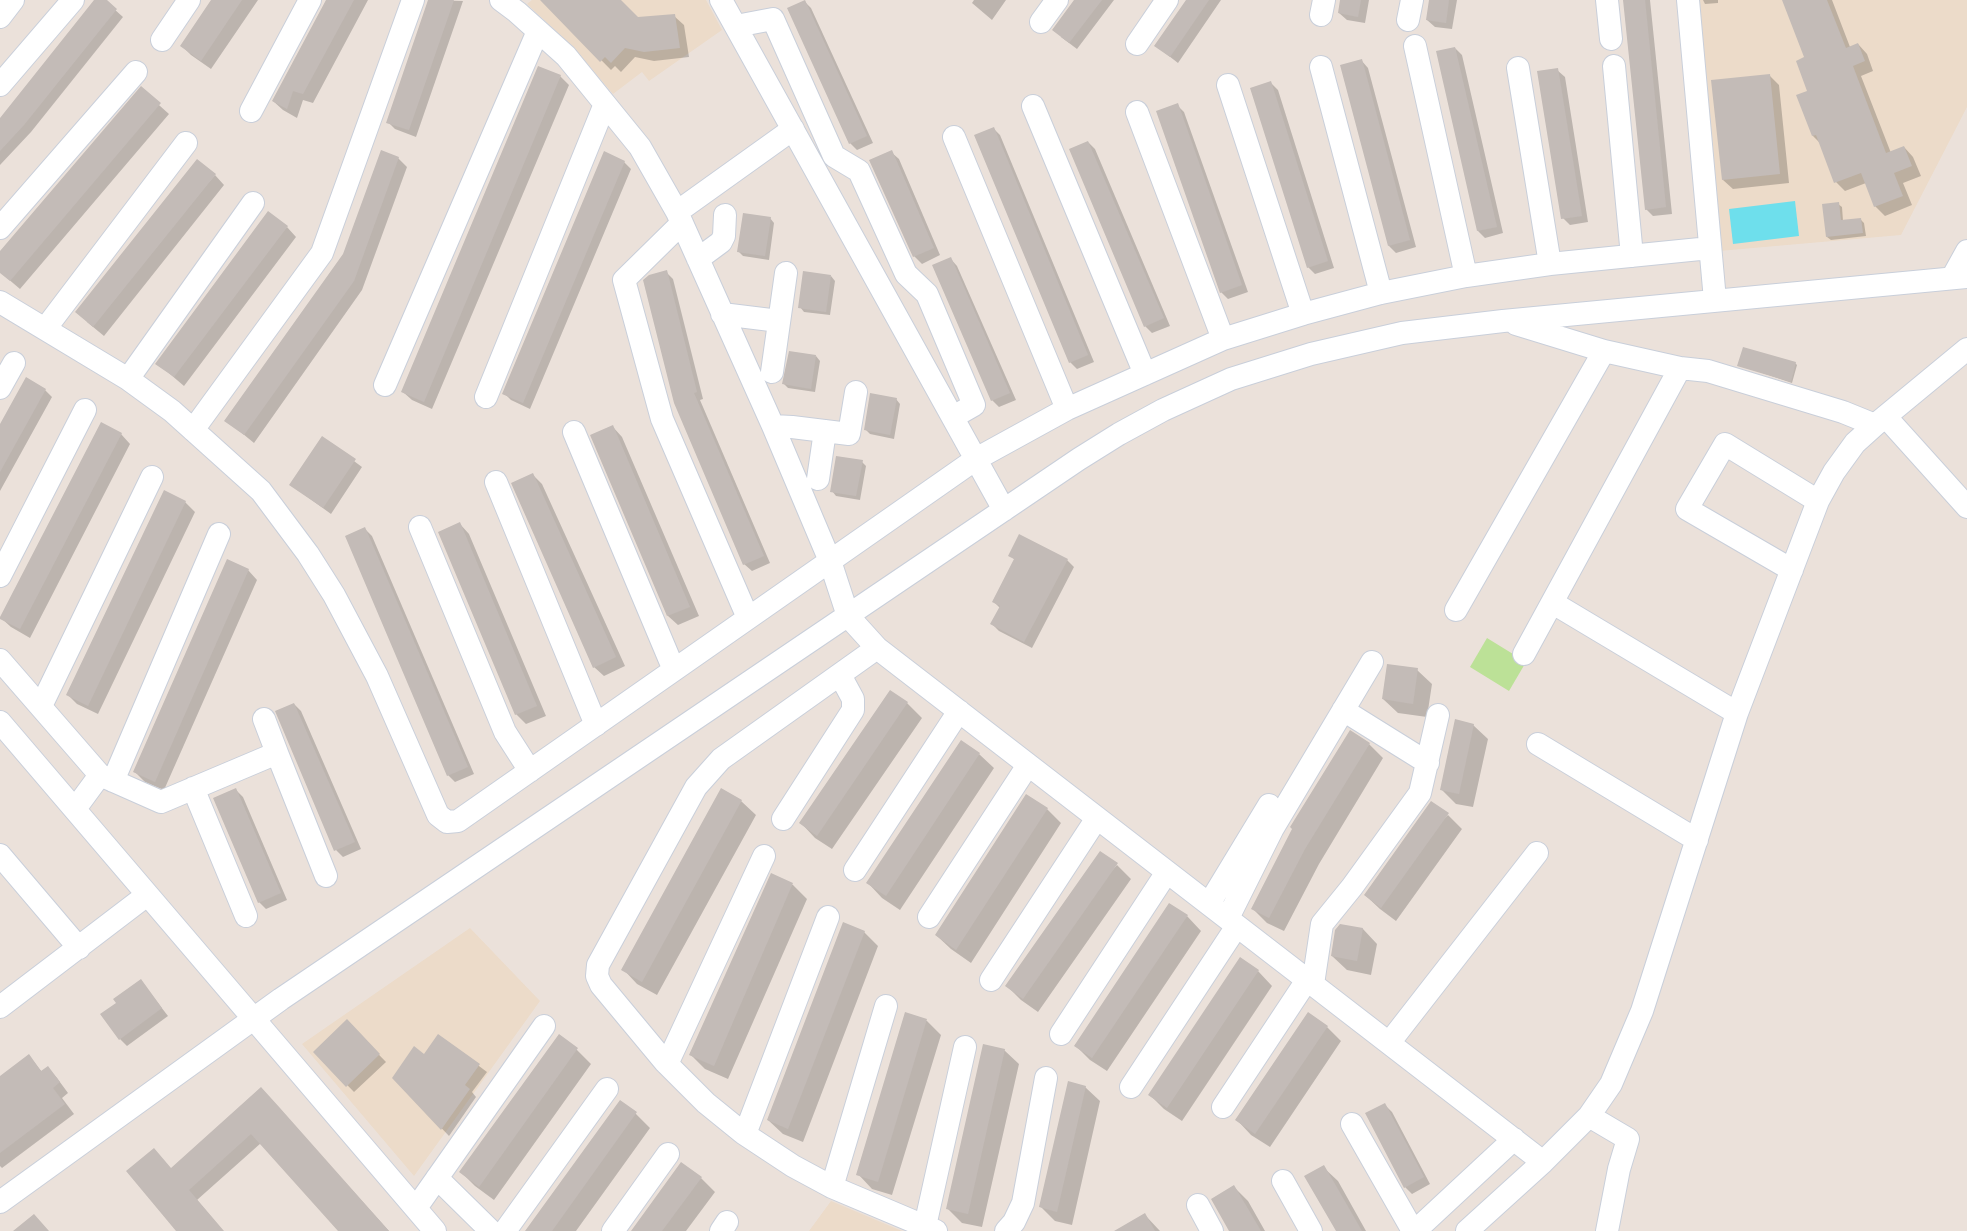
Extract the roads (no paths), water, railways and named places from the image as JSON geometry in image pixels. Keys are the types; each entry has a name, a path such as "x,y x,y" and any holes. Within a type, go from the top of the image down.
{"street":[{"path":"0,17 13,0"},
{"path":"0,85 73,0"},
{"path":"162,40 189,0"},
{"path":"251,111 310,0"},
{"path":"193,430 322,253 413,0"},
{"path":"501,0 566,56 640,147 679,217 773,426 830,561 848,616 877,648 1543,1162"},
{"path":"722,0 1004,510"},
{"path":"1041,22 1057,0"},
{"path":"1137,44 1167,0"},
{"path":"1607,0 1611,39"},
{"path":"1688,0 1715,300"},
{"path":"736,26 773,19 834,156 859,171 906,274 927,294 974,405 953,417"},
{"path":"385,385 538,31"},
{"path":"1415,46 1466,276"},
{"path":"1614,66 1632,256"},
{"path":"1322,67 1381,293"},
{"path":"1518,68 1550,264"},
{"path":"0,228 136,72"},
{"path":"1228,85 1303,314"},
{"path":"486,397 605,104"},
{"path":"1033,106 1145,374"},
{"path":"1137,112 1224,339"},
{"path":"748,618 662,419 624,280 679,217 793,129"},
{"path":"954,137 1067,409"},
{"path":"45,329 186,144"},
{"path":"128,379 253,203"},
{"path":"698,259 721,242 724,236 725,215"},
{"path":"0,302 128,379 172,411 261,491 330,588 377,676 438,815 447,822 458,821 976,459 1067,409 1224,339 1381,293 1466,276 1550,264 1710,248"},
{"path":"0,1202 252,1018 1004,510 1119,434 1163,410 1232,379 1311,354 1402,333 1715,300 1960,278 1967,251"},
{"path":"772,372 786,273"},
{"path":"722,314 778,321"},
{"path":"1503,321 1604,351 1680,368 1708,371 1880,421 1967,507"},
{"path":"1467,1231 1543,1162 1589,1116 1611,1084 1642,1011 1737,713 1818,501 1834,472 1855,443 1967,349"},
{"path":"1456,610 1604,351"},
{"path":"0,388 14,363"},
{"path":"1524,654 1680,368"},
{"path":"773,426 849,434 856,392"},
{"path":"0,576 85,410"},
{"path":"818,478 825,431"},
{"path":"574,432 674,670"},
{"path":"1792,570 1687,509 1725,444 1818,501"},
{"path":"40,706 152,477"},
{"path":"496,482 596,725"},
{"path":"420,527 505,732 530,771"},
{"path":"75,809 107,778 219,534"},
{"path":"1553,603 1737,713"},
{"path":"877,648 721,759 696,787 598,965 597,976 601,986 668,1064 706,1103 745,1134 793,1166 832,1186 930,1229 965,1047"},
{"path":"0,660 107,778 161,801 277,753"},
{"path":"1131,1087 1232,922 1273,828 1372,662"},
{"path":"783,819 853,710 853,699 840,675"},
{"path":"1343,710 1428,763"},
{"path":"855,870 958,711"},
{"path":"1223,1107 1310,982 1325,919 1352,887 1416,800 1424,782 1438,715"},
{"path":"264,718 326,876"},
{"path":"0,722 435,1231"},
{"path":"1209,904 1310,738"},
{"path":"1538,744 1697,840"},
{"path":"929,917 1028,765"},
{"path":"193,788 246,916"},
{"path":"991,980 1097,818"},
{"path":"1389,1043 1537,853"},
{"path":"0,855 79,948"},
{"path":"668,1064 764,856"},
{"path":"1061,1034 1167,872"},
{"path":"0,1007 147,895"},
{"path":"745,1134 828,917"},
{"path":"832,1186 886,1006"},
{"path":"416,1208 544,1026"},
{"path":"1006,1231 1014,1222 1023,1203 1046,1078"},
{"path":"505,1231 607,1089"},
{"path":"1589,1116 1628,1139 1619,1169 1607,1231"},
{"path":"1352,1124 1414,1231 1514,1139"},
{"path":"613,1231 668,1154"},
{"path":"437,1178 491,1231"},
{"path":"1284,1181 1311,1231"},
{"path":"1198,1205 1212,1231"}],"water":[{"path":"1795,201 1799,236 1733,244 1729,209"}]}
